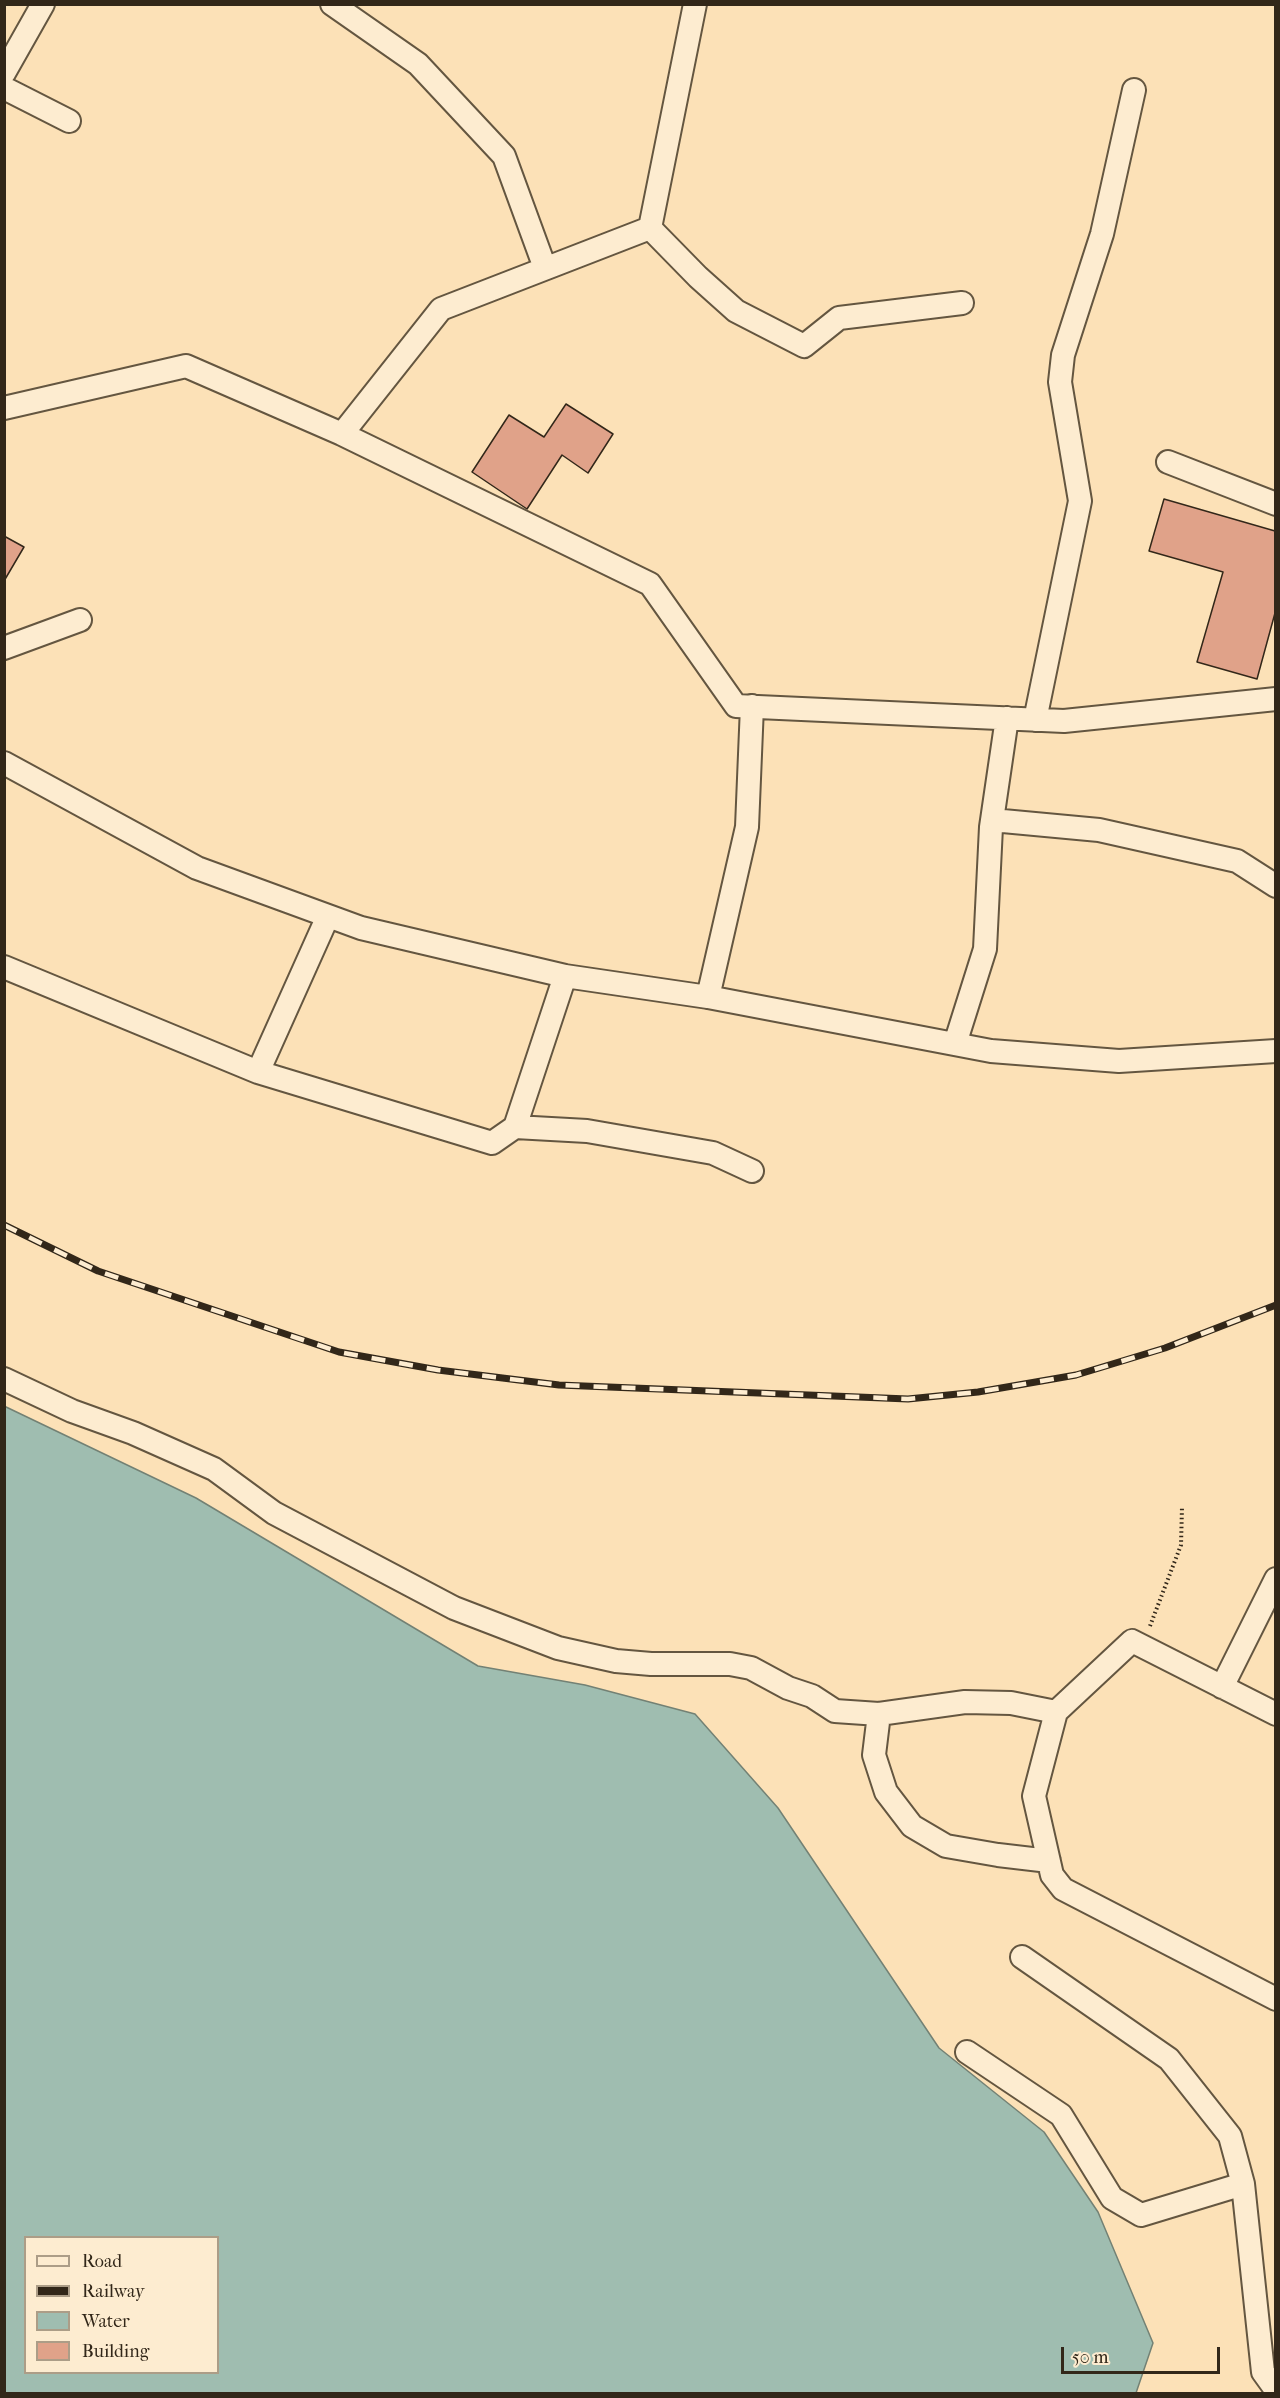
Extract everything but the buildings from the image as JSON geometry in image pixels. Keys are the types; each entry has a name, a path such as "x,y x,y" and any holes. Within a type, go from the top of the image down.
{"street":[{"path":"4,73 43,4"},
{"path":"332,4 418,64 504,156 545,268"},
{"path":"650,228 695,4"},
{"path":"4,88 69,121"},
{"path":"1035,720 1080,501 1060,382 1063,354 1102,234 1134,90"},
{"path":"342,434 441,309 650,228"},
{"path":"650,228 698,277 736,311 804,346 839,318 962,303"},
{"path":"4,408 186,366 342,434 650,584 736,706 1064,721 1275,699"},
{"path":"1168,462 1275,504"},
{"path":"4,648 81,620"},
{"path":"708,997 747,827 752,706"},
{"path":"955,1044 985,949 992,820 1007,718"},
{"path":"4,763 197,868 361,928 565,976 708,997 991,1051 1119,1061 1275,1052"},
{"path":"992,820 1099,830 1237,861 1275,886"},
{"path":"258,1072 328,916"},
{"path":"4,968 258,1072 492,1143 515,1127 565,976"},
{"path":"515,1127 587,1131 713,1153 752,1171"},
{"path":"4,1379 72,1411 133,1433 214,1469 274,1514 454,1608 558,1648 616,1661 651,1664 730,1664 751,1668 788,1688 812,1696 835,1711 879,1714 965,1702 1011,1703 1056,1712"},
{"path":"1222,1687 1275,1579"},
{"path":"1275,1714 1132,1641 1056,1712 1034,1796 1052,1875 1063,1889 1275,1999"},
{"path":"879,1714 874,1755 886,1792 912,1826 946,1845 998,1855 1049,1861"},
{"path":"1022,1957 1169,2059 1230,2136 1243,2184 1263,2372 1275,2390"},
{"path":"967,2052 1061,2115 1112,2198 1141,2214 1243,2184"}],"path":[{"path":"1132,1641 1147,1633 1181,1545 1182,1508"}],"water":[{"path":"4,1406 196,1498 478,1666 585,1685 695,1714 778,1808 939,2048 1044,2132 1098,2212 1153,2343 1136,2393 5,2393"}],"railway":[{"path":"4,1225 98,1271 339,1352 438,1370 559,1385 908,1399 978,1392 1076,1375 1165,1348 1276,1305"}]}
